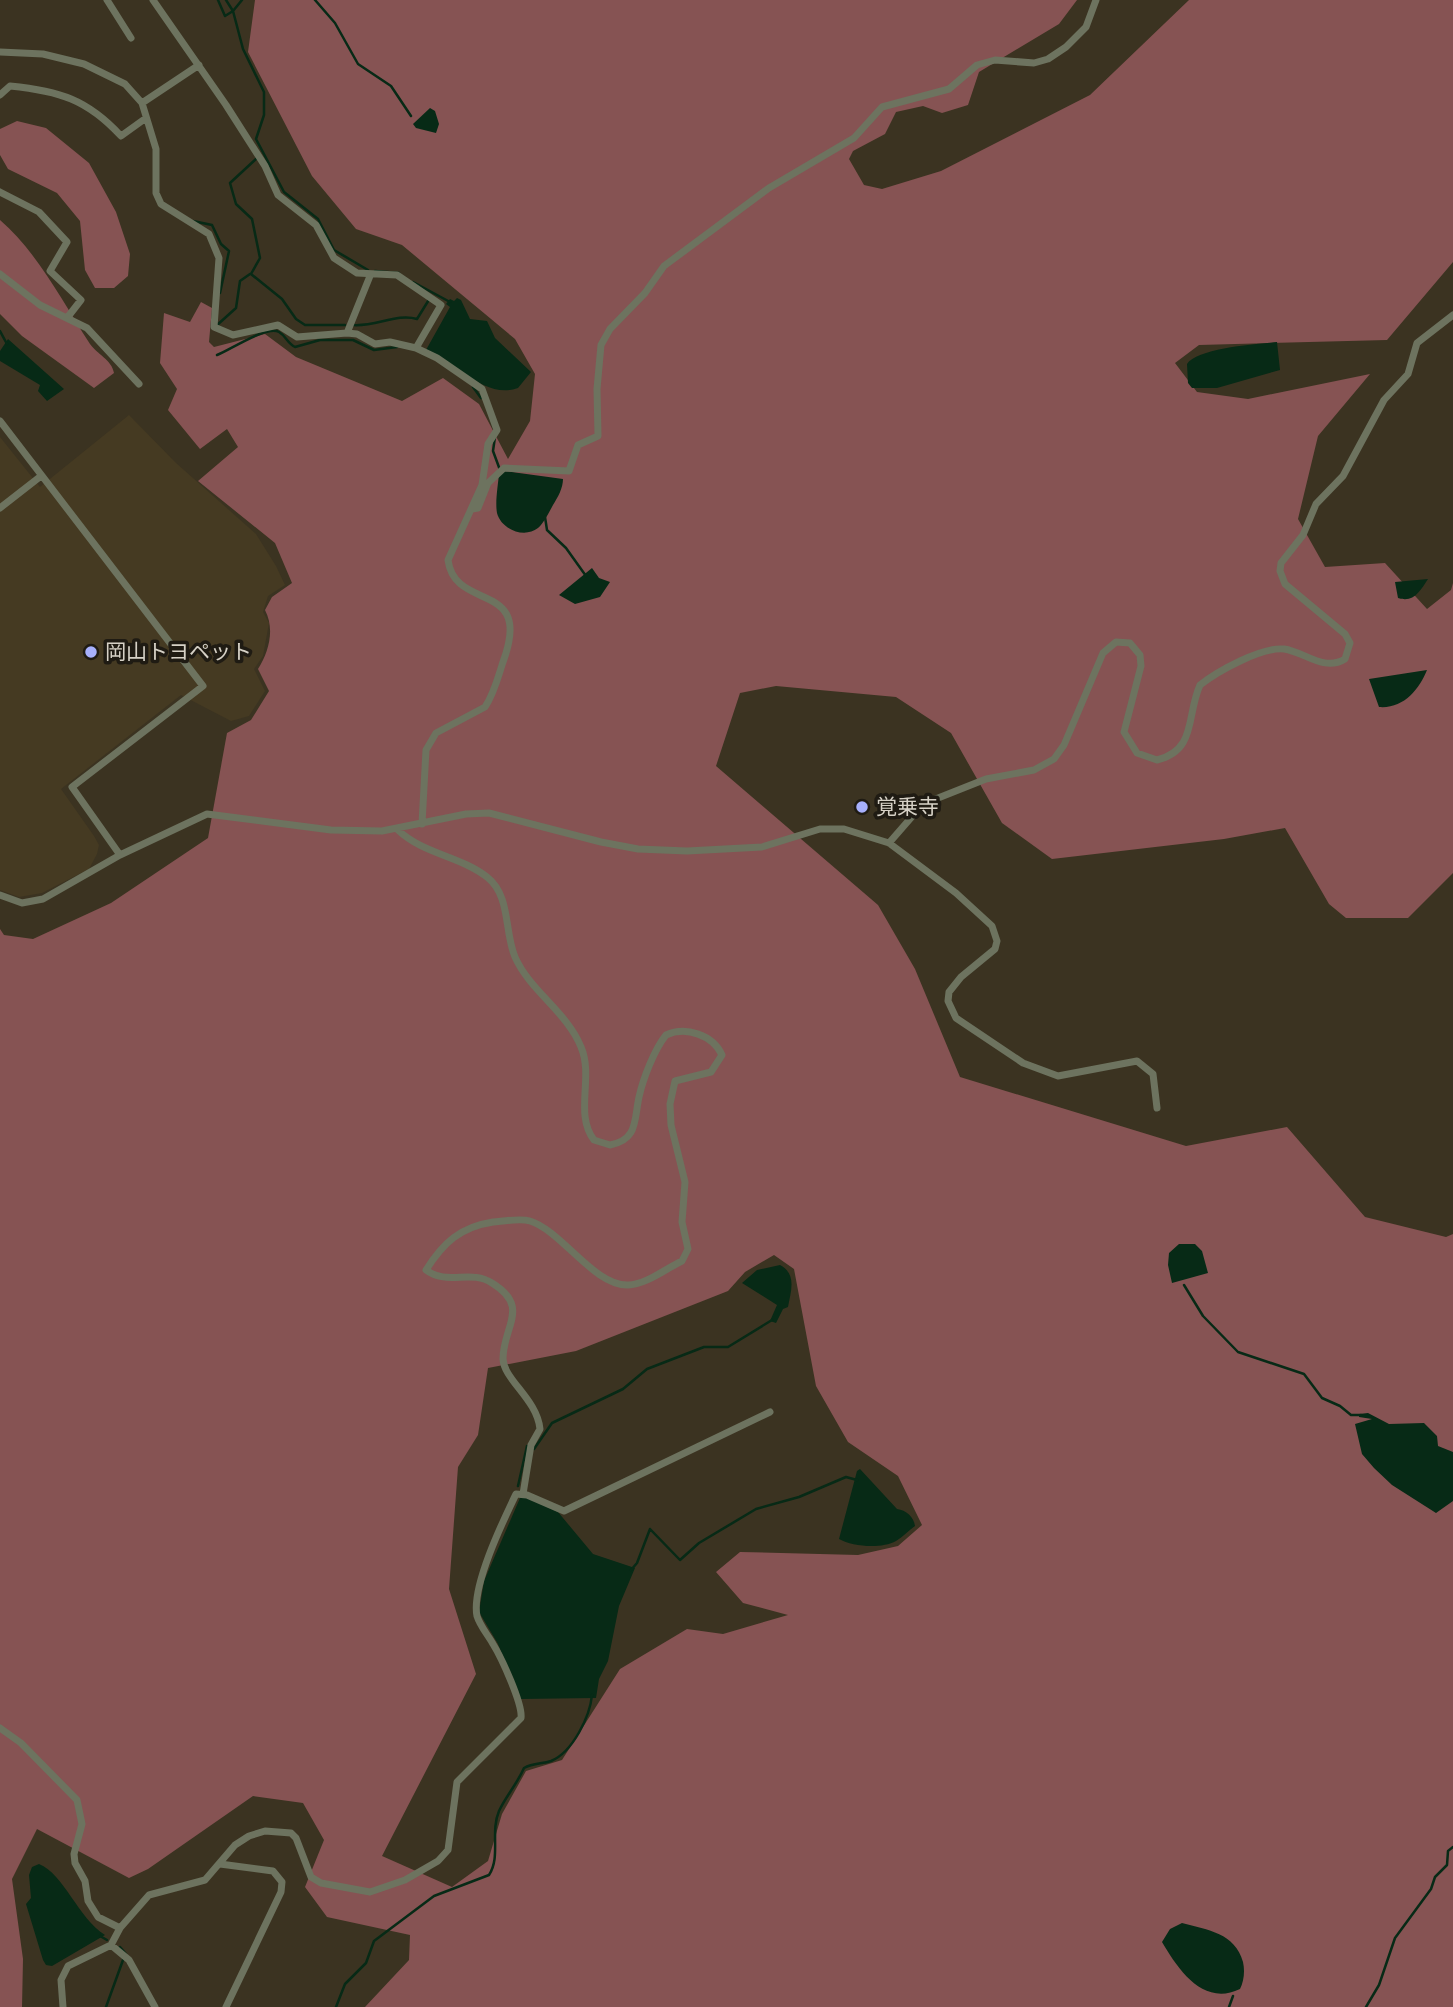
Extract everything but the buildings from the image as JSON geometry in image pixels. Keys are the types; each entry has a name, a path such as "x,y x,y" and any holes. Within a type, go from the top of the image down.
{"street":[{"path":"107,0 131,38"},
{"path":"153,0 199,65 257,156 278,195 316,225 334,258 357,273 370,276 385,273 397,275 441,305 416,348"},
{"path":"472,509 478,508 488,483 500,470 569,471 578,445 598,436 597,363 601,345 610,329 645,293 664,266 769,188 854,138 882,107 949,89 977,65 995,60 1034,63 1057,53 1086,27 1096,0"},
{"path":"0,52 43,54 85,64 125,83 142,103 156,149 156,193 161,204 209,234 219,258 214,298 216,328 233,335 244,335 270,325 278,326 298,337 357,334 375,344 390,342 416,348 438,358 482,389 497,430 488,444 482,485 451,547 449,571 457,581 501,606 510,618 512,636 485,707 436,733 426,750 422,824"},
{"path":"142,103 199,65"},
{"path":"0,95 10,86 60,94 100,114 121,136 146,118"},
{"path":"0,192 39,212 65,238 65,246 50,271 81,300 67,318"},
{"path":"0,274 40,305 67,318 100,341 139,384"},
{"path":"347,333 370,276"},
{"path":"889,843 923,804 986,779 1034,770 1054,758 1064,745 1103,653 1116,642 1130,643 1140,655 1141,666 1124,732 1137,752 1157,760 1177,752 1185,745 1200,685 1260,652 1286,650 1328,664 1345,659 1350,643 1345,634 1285,584 1280,571 1281,562 1303,535 1316,504 1343,476 1384,400 1408,374 1417,343 1453,315"},
{"path":"0,421 203,686 72,787 120,855"},
{"path":"0,508 41,476"},
{"path":"0,895 22,903 43,899 120,855 207,814 331,830 398,830 466,814 489,813 638,849 737,850 762,847 820,829 861,832 889,843 956,893 987,919 996,933 995,949 990,956 961,977 950,992 948,1001 956,1018 1023,1063 1058,1076 1137,1061 1153,1074 1157,1108"},
{"path":"398,830 412,843 488,878 499,890 516,960 571,1028 587,1063 585,1123 594,1140 602,1144 618,1143 631,1135 636,1127 639,1096 666,1035 674,1032 693,1033 712,1040 722,1055 719,1065 712,1072 675,1081 671,1125 685,1182 682,1222 688,1249 682,1261 636,1283 616,1282 538,1225 520,1220 482,1224 455,1235 442,1246 426,1270 441,1278 477,1276 502,1290 511,1301 514,1310 503,1359 507,1372 532,1402 540,1429 528,1458 523,1494"},
{"path":"63,2007 61,1980 68,1966 111,1945 120,1928 155,1891 205,1880 235,1845 249,1836 278,1830 291,1833 296,1838 311,1877 321,1884 370,1892 405,1880 444,1856 450,1843 451,1804 457,1782 521,1718 520,1708 500,1659 480,1623 477,1610 482,1583 516,1494 523,1494 564,1511 769,1412"},
{"path":"0,1728 21,1743 77,1800 82,1824 74,1854 75,1863 85,1881 88,1901 98,1917 120,1928"},
{"path":"220,1864 273,1871 282,1882 276,1903 226,2007"},
{"path":"111,1945 125,1956 155,2007"}],"shaded area":[{"path":"255,0 1077,0 1059,24 979,72 968,105 942,113 923,106 896,112 885,134 853,151 849,159 864,185 882,189 941,171 1090,95 1189,0 1453,0 1453,262 1387,340 1199,345 1175,363 1197,392 1248,399 1370,374 1318,436 1298,519 1325,567 1385,563 1427,609 1451,590 1453,583 1453,873 1408,918 1346,918 1329,904 1285,828 1224,839 1052,859 1002,823 951,733 896,697 776,686 740,693 716,766 878,905 915,969 960,1077 1186,1146 1287,1127 1365,1217 1446,1237 1453,1234 1453,2007 365,2007 409,1960 410,1935 327,1917 305,1887 324,1840 303,1803 253,1796 148,1869 129,1878 37,1829 12,1879 23,1959 22,2007 0,2007 0,929 4,935 33,939 111,903 208,838 227,733 251,720 269,691 258,669 265,655 270,633 265,610 272,597 292,583 275,543 198,481 238,447 227,429 200,449 168,410 177,389 160,363 164,313 190,322 201,302 212,308 209,342 214,347 265,334 296,357 402,401 443,378 479,404 508,459 530,421 535,374 515,339 402,245 356,229 312,176 248,52","holes":["774,1255 794,1269 816,1386 848,1442 898,1476 922,1525 898,1546 858,1555 740,1552 716,1572 743,1603 788,1615 723,1634 687,1629 620,1669 562,1760 526,1771 502,1814 488,1861 452,1887 382,1856 476,1674 449,1589 458,1467 478,1435 488,1368 576,1351 728,1291 745,1272"]},
{"path":"430,108 435,111 439,124 436,133 416,128 413,124"},
{"path":"17,121 46,128 89,163 116,212 130,254 128,276 114,288 95,288 85,270 80,221 57,193 8,169 0,155 0,129"},
{"path":"0,220 38,262 90,344 113,368 114,373 94,388 22,336 0,314"},
{"path":"457,298 461,300 470,319 487,321 495,338 531,372 518,388 493,389 426,350 450,307 446,304 450,299 454,301"},
{"path":"8,339 64,389 47,401 38,391 40,385 0,361 0,351"},
{"path":"1277,342 1280,370 1217,388 1192,388 1188,383 1187,364 1202,354"},
{"path":"129,415 176,463 256,534 276,566 285,585 268,596 263,612 269,623 263,656 254,669 265,691 249,716 231,721 181,695 61,789 99,845 97,854 89,869 42,893 19,897 0,890 0,437 40,487"},
{"path":"504,471 563,479 560,492 538,528 526,533 514,531 499,519 496,509 499,474"},
{"path":"592,568 599,578 610,582 600,597 575,604 559,595"},
{"path":"1428,579 1412,597 1398,598 1395,582"},
{"path":"1427,670 1409,697 1396,705 1379,707 1369,679"},
{"path":"1179,1244 1195,1244 1202,1251 1208,1273 1172,1283 1168,1265 1169,1253"},
{"path":"780,1265 789,1273 791,1289 788,1307 783,1309 776,1323 770,1321 777,1305 742,1283 757,1270"},
{"path":"1368,1413 1389,1424 1424,1423 1437,1436 1438,1446 1453,1452 1453,1501 1436,1513 1392,1485 1374,1468 1362,1454 1355,1424 1372,1419 1359,1417 1359,1414"},
{"path":"860,1469 897,1509 906,1512 913,1520 915,1526 890,1544 868,1546 839,1539 857,1471"},
{"path":"520,1498 527,1498 558,1512 593,1554 635,1568 619,1606 608,1661 599,1679 596,1698 520,1699 498,1644 479,1612 484,1581"},
{"path":"39,1864 56,1877 87,1918 105,1935 52,1966 46,1965 43,1960 26,1904 31,1898 29,1875 32,1867"},
{"path":"1182,1923 1219,1934 1234,1945 1244,1965 1240,1989 1214,1993 1203,1989 1184,1973 1162,1942 1170,1929"}],"waterway":[{"path":"218,0 225,16 233,11 243,49 264,92 264,115 256,139 284,192 318,219 334,250 368,270"},
{"path":"226,0 233,11 242,0"},
{"path":"315,0 335,23 358,64 391,86 411,116"},
{"path":"256,159 230,183 236,204 252,219 260,258 251,274 282,299 296,319 305,325 345,325"},
{"path":"193,221 212,225 221,244 229,251 220,293"},
{"path":"375,271 399,273"},
{"path":"216,326 236,308 240,281 250,274"},
{"path":"413,282 450,302"},
{"path":"353,325 402,318 417,319 430,298"},
{"path":"0,331 7,344"},
{"path":"217,355 258,335 273,331 279,332 295,347 320,340 353,340 374,350 397,347"},
{"path":"473,387 481,398"},
{"path":"495,437 493,451 500,470"},
{"path":"545,517 547,530 566,548 586,576"},
{"path":"1184,1285 1203,1316 1238,1352 1304,1374 1322,1398 1340,1406 1351,1415 1361,1415"},
{"path":"534,1449 552,1423 623,1389 647,1369 704,1347 728,1347 772,1320"},
{"path":"518,1486 527,1446"},
{"path":"631,1570 637,1563 650,1529 680,1560 699,1543 756,1509 799,1497 846,1477 857,1480"},
{"path":"336,2007 345,1984 366,1963 374,1941 434,1896 489,1875 493,1868 495,1827 499,1811 524,1768 551,1761 573,1742 584,1723 592,1695"},
{"path":"1366,2007 1379,1985 1395,1938 1431,1889 1435,1877 1447,1865 1448,1851 1453,1847"},
{"path":"100,1936 107,1940"},
{"path":"120,1947 126,1954"},
{"path":"106,2007 123,1960"},
{"path":"1229,2007 1233,1996"}],"place":[{"name":"岡山トヨペット","path":"91,652"},
{"name":"覚乗寺","path":"862,807"}]}
